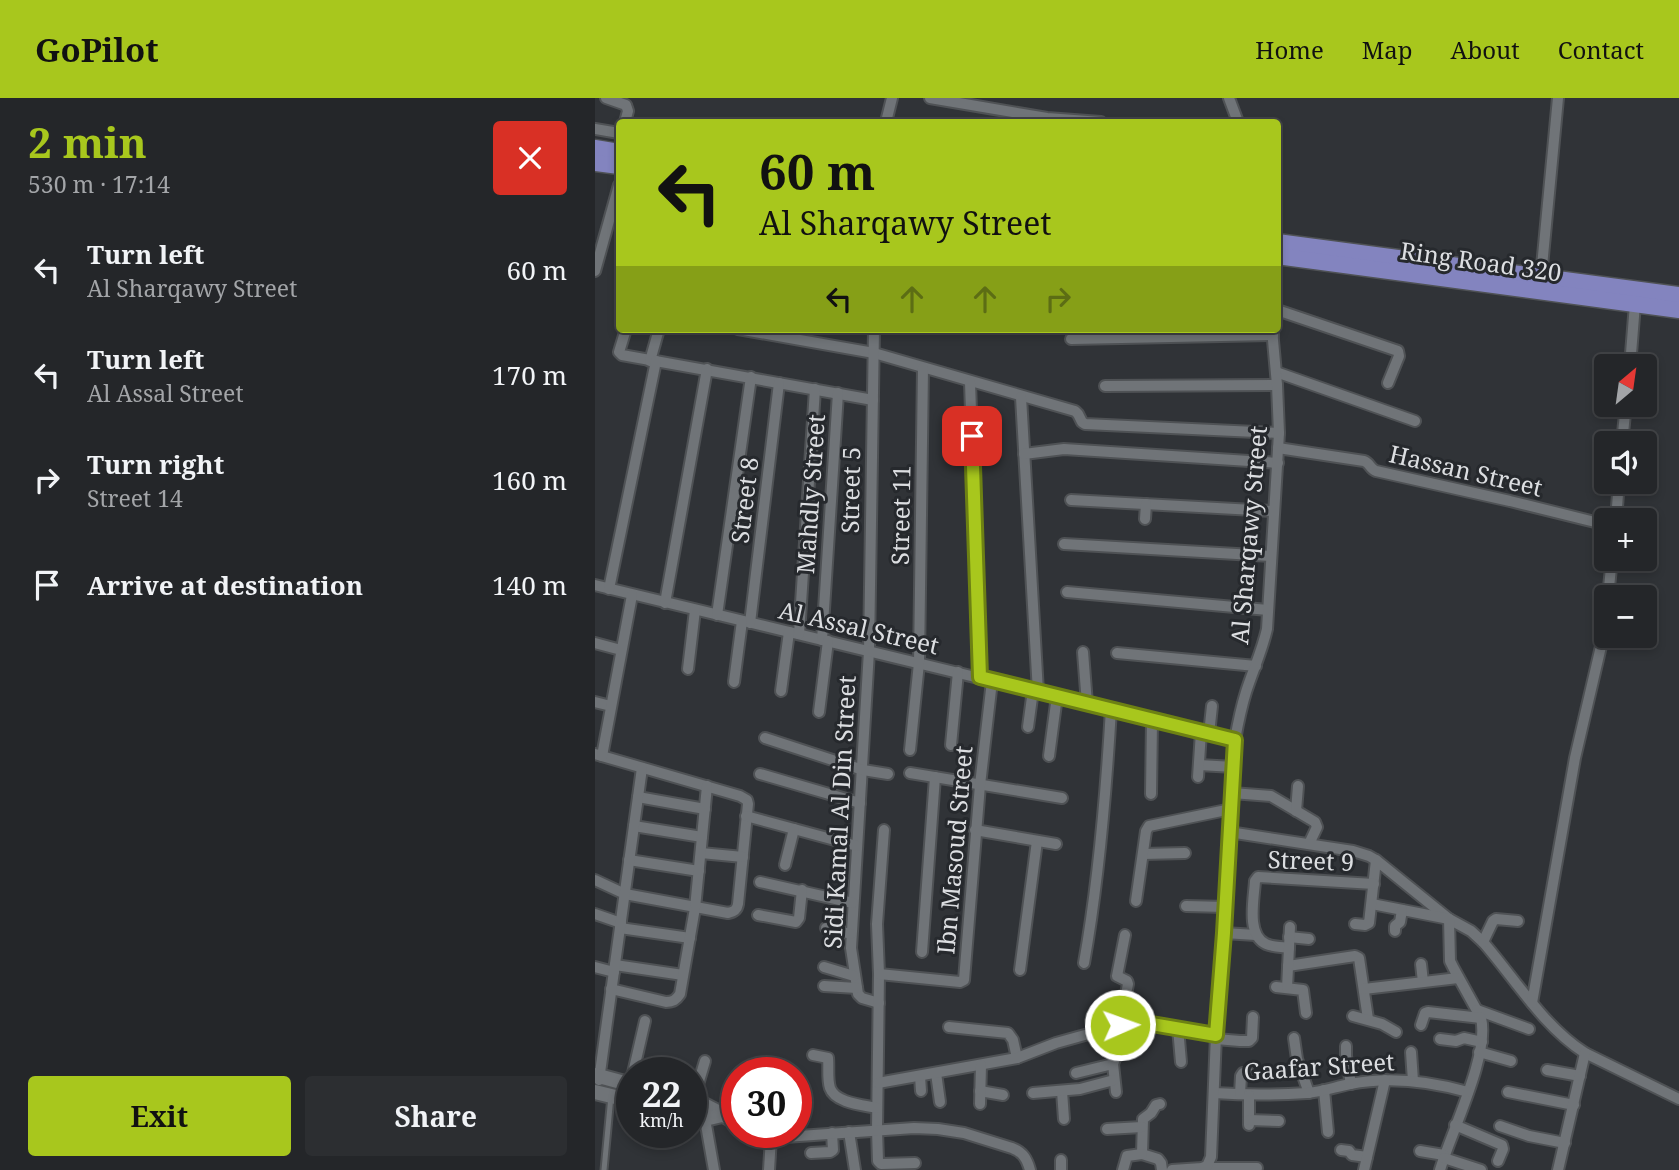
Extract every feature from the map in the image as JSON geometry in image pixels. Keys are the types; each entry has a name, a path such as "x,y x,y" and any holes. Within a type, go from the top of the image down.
{"main road":[{"path":"595,148 616,152"},
{"path":"595,163 616,154"},
{"name":"Ring Road 320","path":"1281,243 1679,310"},
{"name":"Ring Road 320","path":"1281,256 1541,277 1679,295"}],"street":[{"path":"606,98 626,105 626,119"},
{"path":"887,119 892,98"},
{"path":"930,98 1060,119"},
{"path":"1229,98 1237,119"},
{"path":"1541,277 1558,98"},
{"path":"595,129 616,132"},
{"path":"595,271 616,196"},
{"path":"1630,354 1635,304"},
{"path":"1281,311 1398,351 1388,383"},
{"path":"625,333 619,354 873,400"},
{"path":"609,589 658,333"},
{"path":"760,333 874,354 1075,411 1086,424 1279,433"},
{"name":"Street 5","path":"869,651 874,333"},
{"path":"1071,339 1243,333"},
{"name":"Al Sharqawy Street","path":"1202,1168 1210,1162 1211,1157 1235,740 1240,715 1267,629 1279,433 1272,333"},
{"name":"Street 11","path":"910,750 919,663 923,368"},
{"path":"665,603 707,369"},
{"path":"1276,372 1415,421"},
{"path":"717,615 751,377"},
{"path":"970,382 980,677"},
{"name":"Street 8","path":"734,682 746,622 779,383"},
{"path":"1105,386 1277,386"},
{"path":"781,691 794,633 815,389"},
{"name":"Mahdly Street","path":"820,712 838,393"},
{"path":"1021,397 1035,691 1028,727"},
{"name":"Hassan Street","path":"1278,449 1364,461 1376,471 1594,522"},
{"path":"1024,454 1044,450 1073,450 1278,463"},
{"path":"1071,500 1273,511"},
{"path":"1145,519 1146,504"},
{"path":"1064,544 1271,556"},
{"name":"Al Assal Street","path":"595,585 1235,740"},
{"path":"1067,592 1268,610"},
{"path":"595,880 625,894 728,914 737,909 748,804 744,797 599,755 632,594"},
{"path":"688,669 695,610"},
{"path":"595,643 621,650"},
{"path":"1532,1003 1575,758 1601,648"},
{"name":"Sidi Kamal Al Din Street","path":"857,988 851,934 869,651"},
{"path":"1083,652 1087,704"},
{"path":"1117,653 1257,666"},
{"path":"951,745 958,672"},
{"name":"Ibn Masoud Street","path":"879,974 960,982 964,980 975,831 992,681"},
{"path":"1049,756 1057,696"},
{"path":"595,702 611,706"},
{"path":"1212,706 1199,771 1234,768"},
{"path":"1084,963 1094,909 1102,835 1111,709"},
{"path":"1151,794 1153,720"},
{"path":"765,738 863,770 888,774"},
{"path":"601,1093 611,989 642,768"},
{"path":"910,773 1062,798"},
{"path":"760,774 860,803"},
{"path":"922,952 935,777"},
{"path":"611,989 672,1002 680,994 695,908 707,786"},
{"path":"1296,811 1298,786"},
{"path":"1232,793 1271,796 1317,824 1309,845"},
{"path":"638,797 705,808"},
{"path":"1136,901 1146,831 1149,826 1231,809"},
{"path":"746,816 857,846"},
{"path":"634,826 702,837"},
{"path":"785,865 794,829"},
{"path":"884,830 877,924 879,1163 915,1163"},
{"path":"975,831 1056,844"},
{"path":"1229,832 1353,851 1377,860 1449,919 1471,931 1483,942 1562,1036 1585,1053 1679,1099"},
{"path":"1020,970 1037,841"},
{"path":"701,853 743,857"},
{"path":"1143,854 1185,853"},
{"path":"629,860 699,871"},
{"path":"1355,924 1369,923 1377,860"},
{"name":"Street 9","path":"1255,935 1255,881 1258,877 1374,884"},
{"path":"760,881 853,902"},
{"path":"758,915 796,922 799,918 802,890"},
{"path":"1372,904 1449,919"},
{"path":"1186,906 1226,907"},
{"path":"1395,931 1395,926 1400,923 1402,910"},
{"path":"595,914 620,926 690,938"},
{"path":"1440,1170 1468,1092 1481,1047 1483,1026 1450,961 1449,919"},
{"path":"1483,942 1496,919 1518,921"},
{"path":"827,928 851,934"},
{"path":"1224,933 1255,935 1265,943 1289,937 1309,939"},
{"path":"1116,1092 1113,1064 1124,1024 1128,984 1128,981 1117,976 1125,935"},
{"path":"1289,937 1288,966 1282,987 1303,990 1306,1013"},
{"path":"1288,966 1357,956 1360,960 1368,1019"},
{"path":"1421,964 1423,982"},
{"path":"595,967 683,975"},
{"path":"824,967 855,976"},
{"path":"1364,989 1458,978"},
{"path":"824,986 857,988 862,998 879,1003"},
{"path":"1421,1025 1425,1013 1428,1012 1479,1014 1529,1029"},
{"path":"1353,1016 1382,1024 1396,1032"},
{"path":"878,1083 1017,1058 1056,1043 1140,1022 1240,1041 1251,1040 1253,1017"},
{"path":"637,1057 645,1021"},
{"path":"949,1027 1008,1033 1013,1040 1017,1058"},
{"path":"1178,1028 1181,1062"},
{"path":"1440,1039 1456,1041 1462,1037 1511,1061"},
{"path":"1294,1038 1296,1055 1309,1093"},
{"path":"1346,1046 1351,1084"},
{"path":"1411,1052 1413,1080"},
{"path":"1558,1170 1585,1053"},
{"path":"813,1055 828,1058 829,1086 837,1097 877,1108"},
{"path":"1076,1073 1113,1064"},
{"path":"980,1104 981,1065"},
{"path":"1547,1070 1580,1076"},
{"path":"936,1073 940,1102"},
{"path":"1248,1073 1242,1074 1249,1123 1279,1121"},
{"path":"920,1076 921,1091"},
{"path":"1033,1093 1062,1091 1114,1080"},
{"path":"1364,1170 1385,1080"},
{"name":"Gaafar Street","path":"1214,1093 1309,1093 1385,1080 1413,1080 1468,1092"},
{"path":"1324,1090 1328,1132"},
{"path":"980,1091 1003,1095"},
{"path":"1062,1091 1064,1119"},
{"path":"1509,1092 1574,1105"},
{"path":"1142,1154 1143,1119 1160,1104"},
{"path":"1455,1125 1502,1145 1499,1161"},
{"path":"1500,1126 1529,1136 1566,1143"},
{"path":"812,1135 913,1128 964,1133 1020,1151 1030,1170"},
{"path":"1107,1129 1142,1128"},
{"path":"849,1132 855,1170"},
{"path":"811,1153 830,1152 832,1133"},
{"path":"707,1148 714,1170"},
{"path":"766,1148 769,1170"},
{"path":"1341,1150 1349,1151 1352,1156 1367,1157"},
{"path":"1420,1151 1444,1156 1481,1170"},
{"path":"1123,1170 1127,1156 1142,1154 1158,1159 1162,1170"},
{"path":"1173,1170 1257,1168"}],"lane":[{"path":"601,1093 604,1170"}],"route":[{"path":"972,436 980,677 1235,740 1216,1035 1152,1023 1120,1025"}]}
